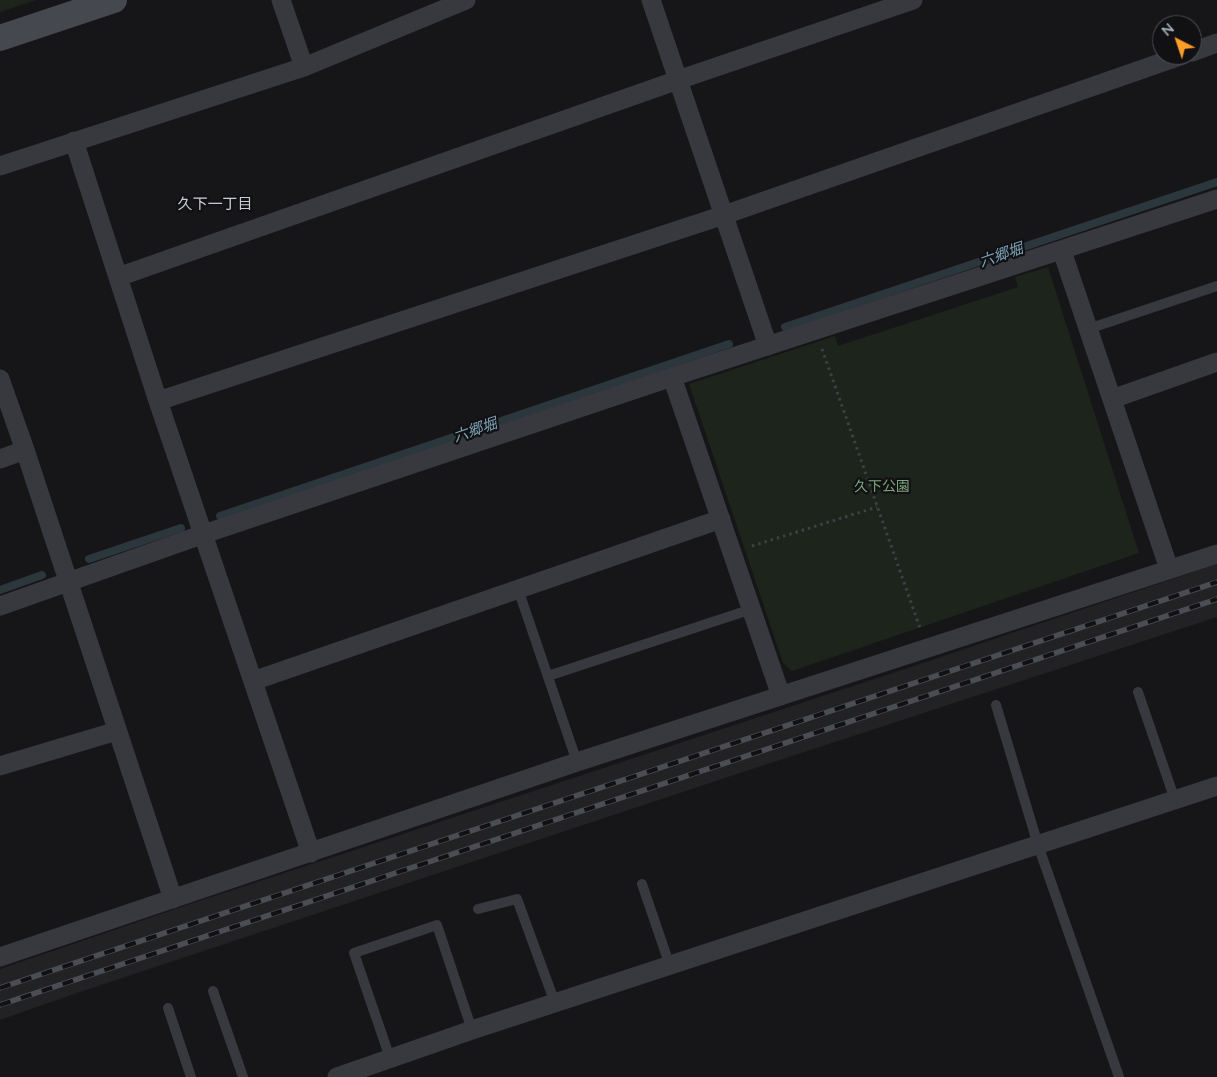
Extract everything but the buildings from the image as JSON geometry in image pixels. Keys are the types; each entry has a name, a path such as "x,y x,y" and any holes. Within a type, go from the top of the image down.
{"street":[{"path":"0,38 68,12 114,0"},
{"path":"281,0 304,68"},
{"path":"0,166 304,68 466,0"},
{"path":"651,0 768,346"},
{"path":"118,277 678,80 913,0"},
{"path":"1202,48 1217,43"},
{"path":"158,401 724,214 1154,65"},
{"path":"74,141 158,401 311,853"},
{"path":"0,606 68,580 672,377 1217,199"},
{"path":"1062,251 1169,569"},
{"path":"1112,399 1217,362"},
{"path":"672,377 780,696"},
{"path":"0,379 26,450 173,899"},
{"path":"0,459 26,450"},
{"path":"253,681 721,519"},
{"path":"0,958 577,762 1217,554"},
{"path":"0,766 117,732"},
{"path":"337,1077 472,1030 1217,786"}],"lane":[{"path":"1088,329 1217,286"},
{"path":"518,589 577,762"},
{"path":"548,676 752,610"},
{"path":"1138,692 1175,800"},
{"path":"996,705 1038,845 1119,1077"},
{"path":"642,884 670,966"},
{"path":"478,909 516,899 556,1003"},
{"path":"390,1058 354,952 437,924 472,1030"},
{"path":"213,991 243,1077"},
{"path":"168,1008 190,1077"}],"path":[{"path":"819,341 919,628 923,633"},
{"path":"762,543 877,507"}],"shaded area":[{"path":"1217,564 1217,617 734,775 0,1020 0,969 184,906 917,665"}],"green space":[{"path":"0,0 36,0 0,12"},
{"name":"久下公園","path":"1048,267 1139,553 792,671 783,663 689,384 835,336 838,346 1018,287 1015,277"}],"waterway":[{"name":"六郷堀","path":"785,327 1217,182"},
{"name":"六郷堀","path":"220,516 729,344"},
{"name":"六郷堀","path":"89,559 181,528"},
{"name":"六郷堀","path":"0,590 42,575"}],"railway":[{"path":"0,988 1217,582"},
{"path":"0,1005 1217,599"}],"district":[{"name":"久下一丁目","path":"215,204"}]}
